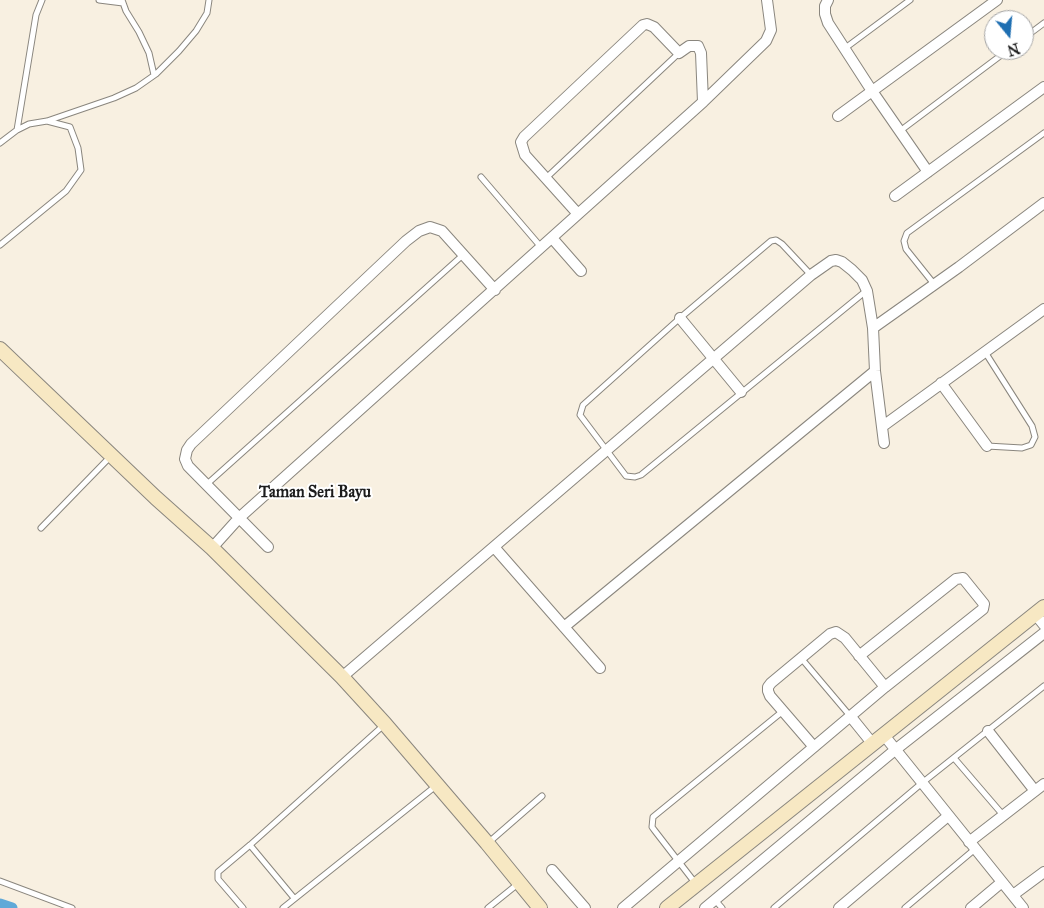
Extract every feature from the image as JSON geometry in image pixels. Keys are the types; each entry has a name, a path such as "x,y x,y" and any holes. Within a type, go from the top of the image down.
{"street":[{"path":"212,548 239,518 542,248 703,102 766,41 770,35 772,24 767,0"},
{"path":"828,0 825,6 828,23 872,92 928,172"},
{"path":"838,116 996,0"},
{"path":"578,214 525,155 521,142 524,137 643,25 654,27 679,53 689,46 695,45 700,49 703,102"},
{"path":"895,196 1044,87"},
{"path":"873,328 1044,203"},
{"path":"268,547 188,466 186,459 187,450 191,444 419,230 430,228 442,231 495,290"},
{"path":"552,238 581,271"},
{"path":"342,677 811,275 826,264 836,260 842,262 862,280 867,291 873,328 875,371 884,444"},
{"path":"883,426 984,352 1043,314"},
{"path":"680,318 741,392"},
{"path":"0,349 156,498 212,548 342,677 488,843 540,908"},
{"path":"564,627 875,371"},
{"path":"940,383 987,446"},
{"path":"494,547 600,668"},
{"path":"623,908 885,687 983,609 984,604 963,578 956,579 860,656"},
{"path":"672,906 1039,610 1044,625"},
{"path":"814,747 770,696 768,691 768,687 801,658 830,634 836,632 845,638 885,687"},
{"path":"706,908 719,904 895,750 1044,633"},
{"path":"851,717 877,739 895,750 1023,908"},
{"path":"988,731 1035,791"},
{"path":"972,845 1003,816 1044,784"},
{"path":"838,908 948,816"},
{"path":"552,870 585,908"},
{"path":"1013,895 1044,872"},
{"path":"970,908 1002,882"}],"lane":[{"path":"17,130 36,15 42,0"},
{"path":"100,0 122,1 149,53 154,75"},
{"path":"0,143 17,130 29,124 47,121 114,98 136,88 154,75 180,51 207,13 209,0"},
{"path":"844,49 910,0"},
{"path":"545,178 679,53"},
{"path":"899,131 995,60"},
{"path":"0,245 66,191 81,170 78,148 70,127 47,121"},
{"path":"934,284 906,249 904,241 907,233 1044,134"},
{"path":"481,177 542,248"},
{"path":"811,275 782,244 776,240 771,241 680,318 583,405 580,415 626,476 635,478 641,475 867,291"},
{"path":"206,486 464,254"},
{"path":"984,352 1032,426 1035,437 1031,445 1022,448 987,446"},
{"path":"41,528 112,454"},
{"path":"801,658 851,717"},
{"path":"774,908 922,783 1044,686"},
{"path":"697,884 652,826 653,817 783,711"},
{"path":"244,908 218,879 218,872 385,724"},
{"path":"954,758 1003,816"},
{"path":"283,908 438,785"},
{"path":"488,843 542,796"},
{"path":"250,845 294,898"},
{"path":"905,908 972,845"},
{"path":"0,881 72,908"},
{"path":"488,908 520,883"}],"waterway":[{"path":"0,904 12,908"}],"district":[{"name":"Taman Seri Bayu","path":"315,493"}]}
